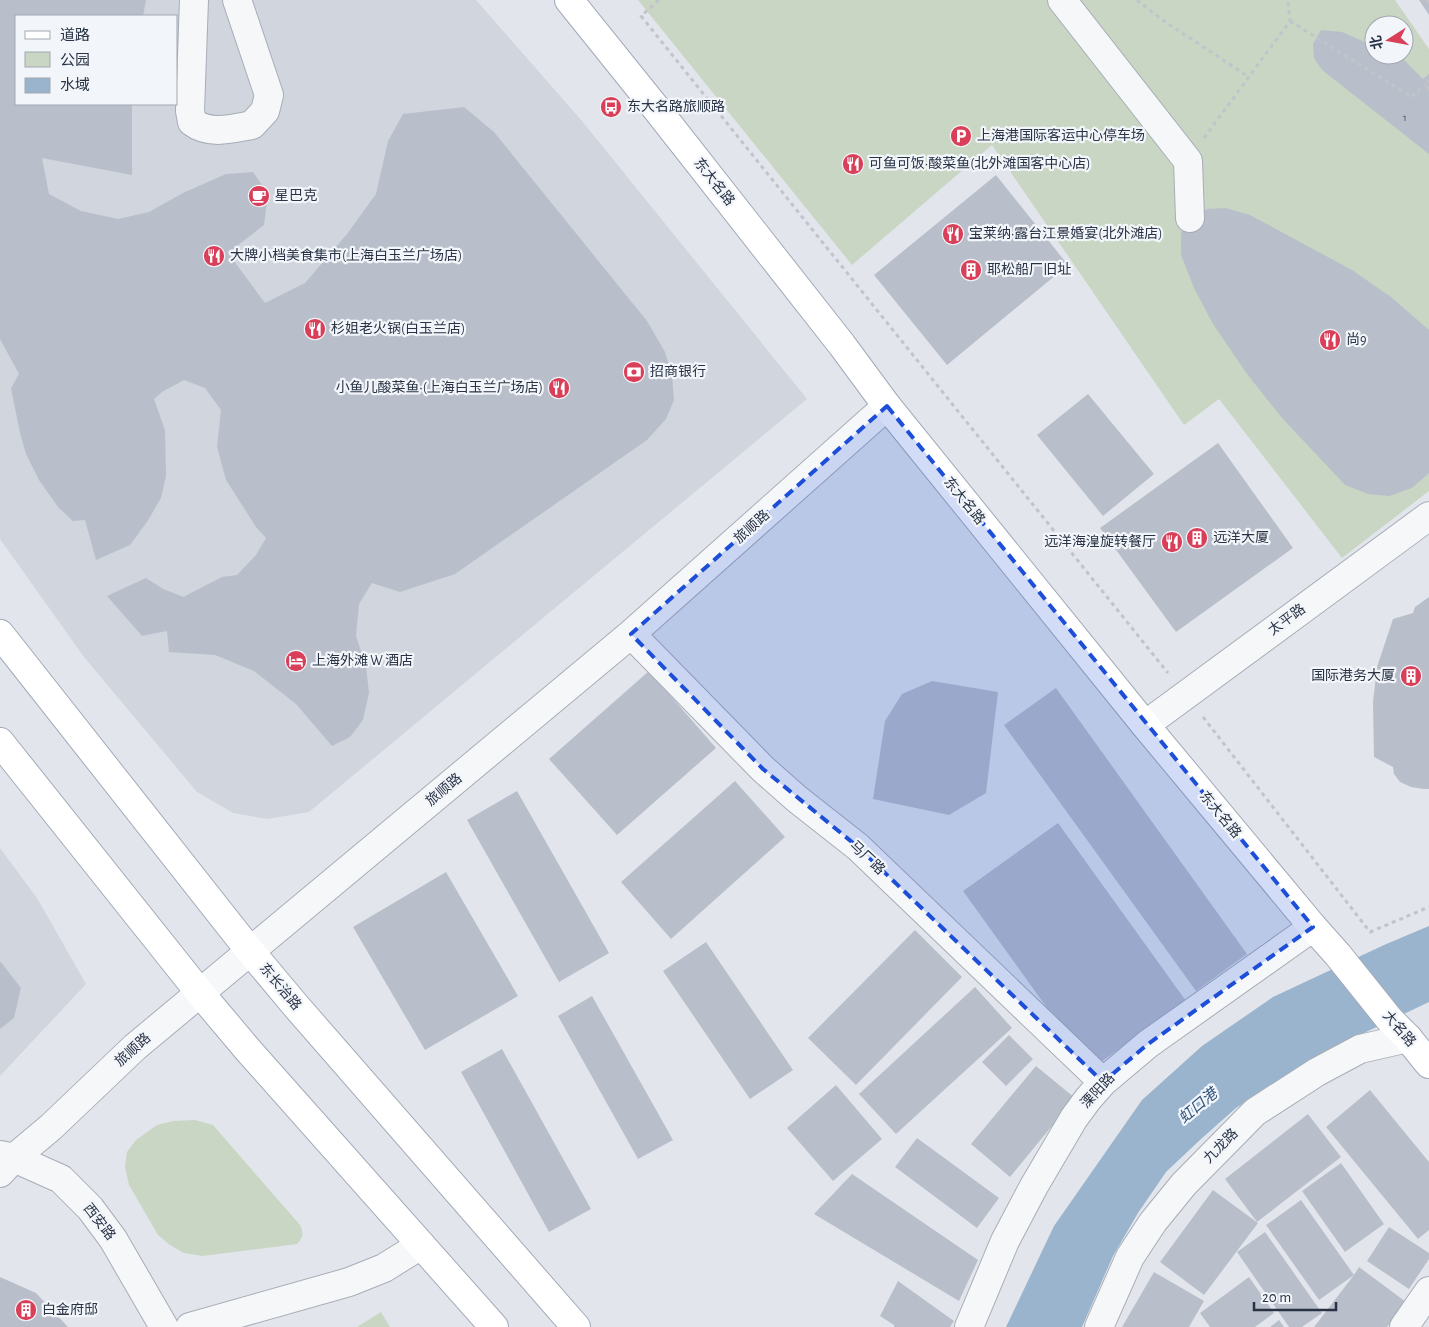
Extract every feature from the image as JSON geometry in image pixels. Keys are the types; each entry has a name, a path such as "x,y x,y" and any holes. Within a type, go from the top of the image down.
{"main road":[{"name":"东大名路","path":"569,0 758,237 887,406 1145,725 1369,993"},
{"name":"东长治路","path":"0,634 250,951 302,1014 576,1327"},
{"path":"0,742 200,993 248,1050 494,1327"},
{"name":"大名路","path":"1369,993 1429,1064"}],"street":[{"path":"194,0 190,111 192,122 200,129 214,131 252,125 264,111 269,95 237,0"},
{"path":"1062,0 1188,161 1190,218"},
{"name":"旅顺路","path":"4,1162 51,1127 135,1047 631,634 887,406"},
{"name":"太平路","path":"1145,725 1429,516"},
{"name":"马厂路","path":"631,634 763,769 858,848 1103,1082"},
{"name":"溧阳路","path":"969,1327 1005,1241 1034,1186 1074,1118 1103,1082 1148,1044 1313,927"},
{"name":"九龙路","path":"1099,1327 1130,1258 1153,1222 1184,1184 1256,1112 1317,1072 1399,1029"},
{"name":"西安路","path":"4,1162 61,1179 90,1208 113,1239 164,1327"},
{"path":"190,1327 350,1282 384,1268 421,1245"},
{"path":"1404,1327 1429,1291"}],"path":[{"path":"659,0 641,16 1098,583 1370,932 1429,907"},
{"path":"1136,0 1161,19 1249,77"},
{"path":"1188,161 1290,21 1288,0"},
{"path":"1290,21 1412,97 1429,81"},
{"path":"1425,84 1429,90"}],"highlighted area":[{"path":"887,406 1313,927 1148,1044 1103,1082 858,847 763,769 631,634"}],"shaded area":[{"path":"0,0 476,0 582,121 807,399 309,812 267,819 233,813 197,792 84,657 0,539"},
{"path":"0,848 37,898 86,984 0,1076"}],"green space":[{"path":"638,0 1395,0 1405,15 1364,15 1364,65 1414,65 1414,27 1429,49 1429,491 1342,558 1219,399 1184,425 992,145 852,265"},
{"path":"195,1120 213,1125 300,1225 302,1236 297,1244 202,1256 184,1253 158,1235 129,1185 125,1167 127,1152 136,1140 157,1125 173,1121"},
{"path":"381,1312 390,1327 357,1327"}],"water":[{"name":"虹口港","path":"1429,926 1429,1002 1345,1042 1298,1067 1236,1108 1201,1139 1166,1172 1138,1213 1113,1256 1082,1327 1006,1327 1054,1226 1142,1100 1202,1046 1273,997"}],"building":[{"path":"0,0 146,0 143,15 15,15 15,105 132,105 132,175 42,158 49,194 81,211 118,219 149,212 183,193 226,174 253,172 268,194 264,225 228,253 265,303 305,283 347,234 376,194 388,141 403,114 464,107 494,132 647,321 665,352 672,376 674,400 666,419 647,440 455,574 400,592 372,583 359,604 356,636 366,666 369,693 363,720 350,737 332,746 296,704 254,671 215,655 169,652 167,631 142,636 107,596 146,578 163,589 184,597 222,577 237,575 256,555 266,538 256,527 226,480 217,447 221,410 205,388 184,380 162,392 154,399 165,430 166,476 161,498 147,522 130,545 96,560 85,520 73,521 58,507 39,480 26,454 11,388 19,374 0,339"},
{"path":"1419,0 1429,0 1429,15"},
{"path":"1321,30 1342,32 1364,42 1364,65 1409,65 1423,79 1429,74 1429,154 1322,70 1314,58 1313,44"},
{"name":"耶松船厂旧址","path":"996,175 1068,265 947,365 874,275"},
{"path":"1226,208 1250,215 1352,270 1391,297 1429,330 1429,473 1412,488 1389,496 1368,494 1345,485 1282,418 1247,374 1213,324 1194,288 1181,255 1181,233 1190,218 1207,209"},
{"path":"1088,394 1154,474 1103,516 1037,435"},
{"name":"远洋大厦","path":"1218,443 1293,548 1176,632 1100,528"},
{"name":"国际港务大厦","path":"1429,597 1429,789 1424,789 1411,787 1400,782 1394,774 1393,767 1374,757 1373,702 1377,667 1393,619 1413,613 1415,607"},
{"path":"649,671 716,748 617,835 549,759"},
{"path":"932,681 998,692 986,793 949,815 873,799 885,721 902,694"},
{"path":"1056,688 1247,954 1196,991 1004,725"},
{"path":"735,781 785,837 671,939 621,882"},
{"path":"517,791 609,953 559,982 467,820"},
{"path":"1058,823 1186,1001 1091,1069 963,891"},
{"path":"446,872 518,996 425,1050 353,927"},
{"path":"915,930 962,977 856,1085 808,1038"},
{"path":"706,942 793,1070 750,1099 663,971"},
{"path":"0,961 21,988 14,1018 0,1029"},
{"path":"975,987 1012,1028 896,1134 859,1094"},
{"path":"592,996 673,1140 638,1159 558,1016"},
{"path":"1009,1035 1033,1059 1006,1086 982,1062"},
{"path":"502,1049 591,1209 549,1232 461,1072"},
{"path":"1036,1066 1075,1098 1010,1177 971,1144"},
{"path":"836,1085 882,1139 833,1181 787,1128"},
{"path":"1370,1090 1429,1162 1429,1230 1418,1239 1326,1127"},
{"path":"1308,1114 1341,1157 1257,1222 1225,1179"},
{"path":"917,1138 999,1198 977,1228 895,1167"},
{"path":"1341,1163 1384,1224 1345,1252 1302,1191"},
{"path":"852,1174 978,1260 959,1301 814,1214"},
{"path":"1213,1190 1258,1223 1204,1295 1160,1262"},
{"path":"1301,1200 1354,1275 1319,1300 1266,1225"},
{"path":"1389,1227 1429,1253 1429,1259 1409,1289 1367,1261"},
{"path":"1265,1232 1322,1313 1302,1327 1289,1327 1237,1252"},
{"path":"1359,1267 1406,1302 1387,1327 1314,1327"},
{"path":"1154,1272 1204,1301 1189,1327 1122,1327"},
{"name":"白金府邸","path":"0,1277 36,1293 68,1327 0,1327"},
{"path":"1249,1277 1274,1313 1255,1327 1210,1327 1200,1313"},
{"path":"898,1281 954,1321 950,1327 894,1327 894,1325 880,1316"},
{"path":"1279,1320 1284,1327 1270,1327"}],"place":[{"name":"东大名路旅顺路","path":"611,107"},
{"name":"上海港国际客运中心停车场","path":"961,136"},
{"name":"可鱼可饭·酸菜鱼(北外滩国客中心店)","path":"853,164"},
{"name":"星巴克","path":"259,196"},
{"name":"宝莱纳·露台江景婚宴(北外滩店)","path":"953,234"},
{"name":"大牌小档美食集市(上海白玉兰广场店)","path":"214,256"},
{"name":"耶松船厂旧址","path":"971,270"},
{"name":"杉姐老火锅(白玉兰店)","path":"315,329"},
{"name":"尚9","path":"1330,340"},
{"name":"招商银行","path":"634,372"},
{"name":"小鱼儿酸菜鱼·(上海白玉兰广场店)","path":"559,388"},
{"name":"远洋大厦","path":"1197,538"},
{"name":"远洋海湟旋转餐厅","path":"1172,542"},
{"name":"上海外滩 W 酒店","path":"296,661"},
{"name":"国际港务大厦","path":"1411,676"},
{"name":"白金府邸","path":"26,1310"}]}
